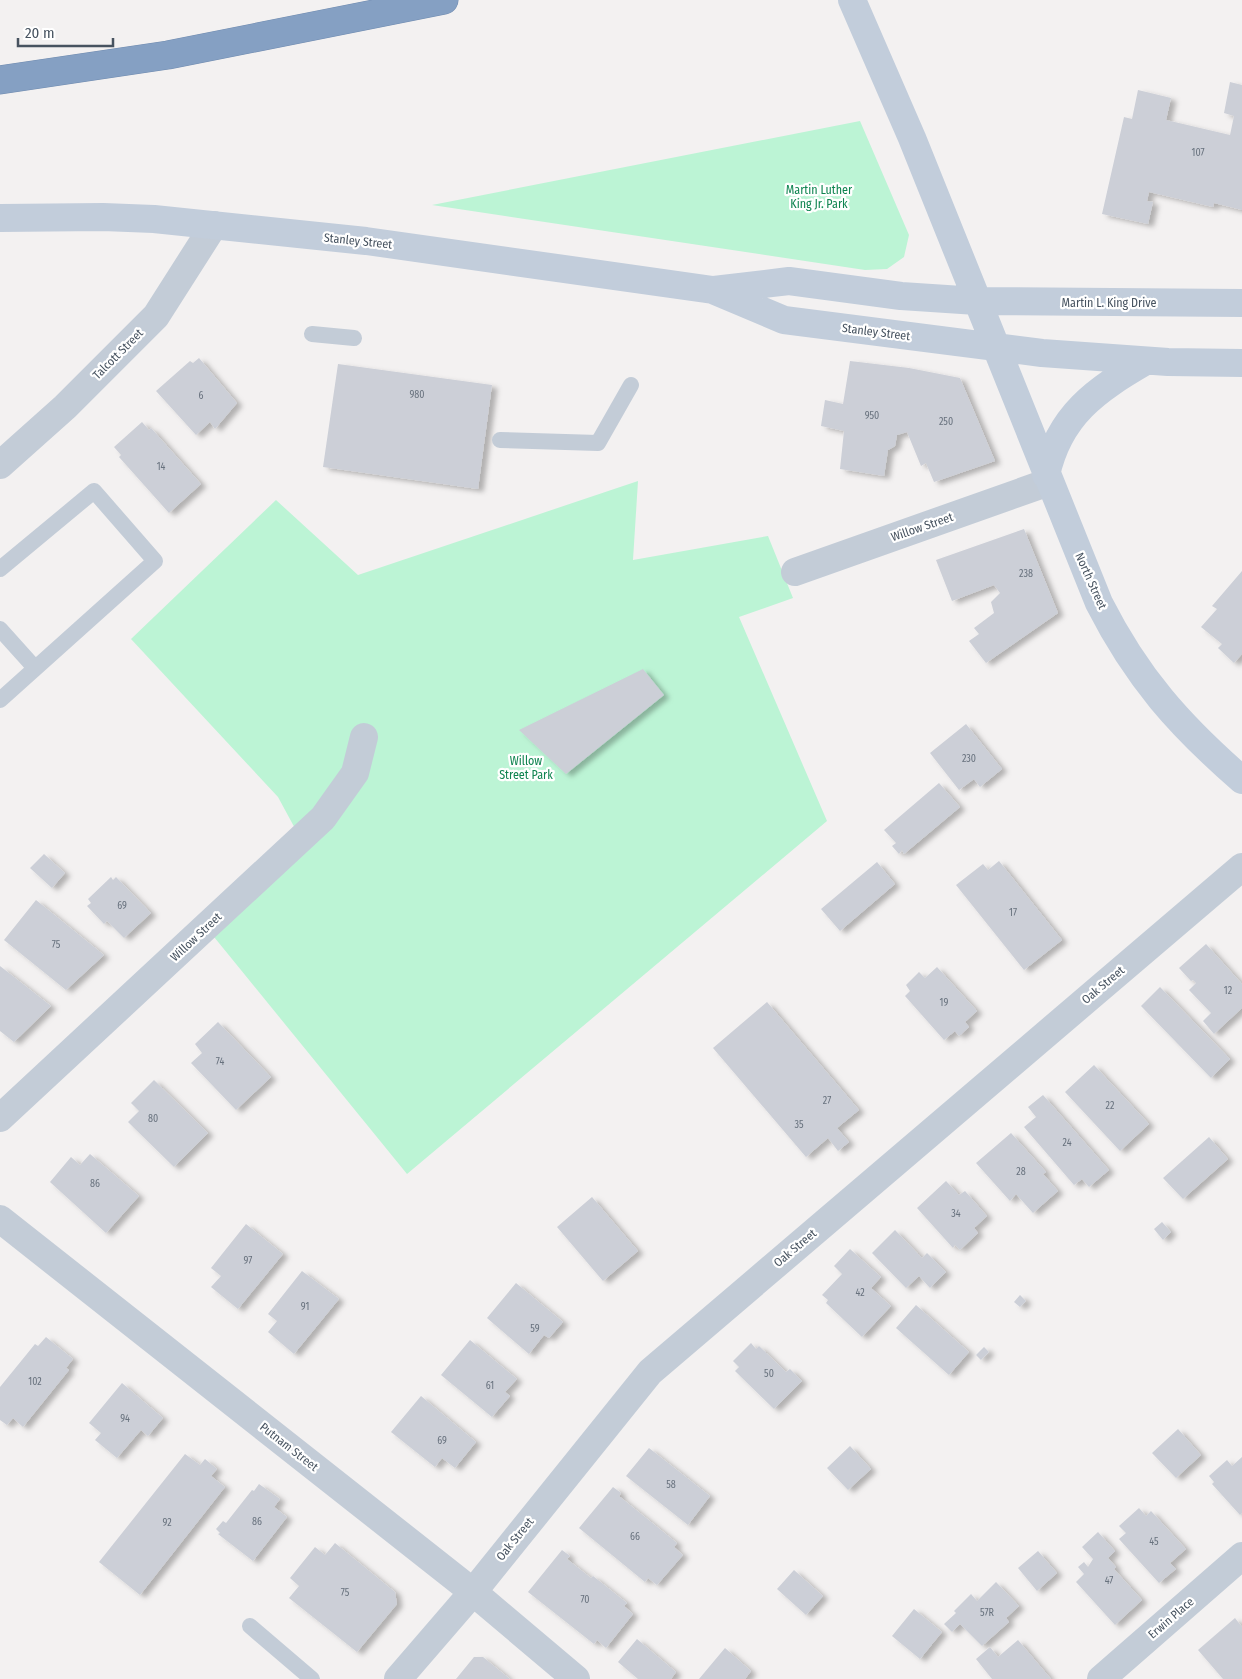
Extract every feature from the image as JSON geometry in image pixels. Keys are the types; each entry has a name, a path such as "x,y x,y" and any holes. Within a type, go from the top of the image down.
{"highway":[{"path":"0,80 186,52 444,0"}],"main road":[{"path":"853,3 912,138 996,347 1146,361 1242,363"},
{"name":"Stanley Street","path":"0,218 103,216 214,225 400,245 713,290 784,320 996,347"},
{"name":"Stanley Street","path":"713,290 789,281 901,296 977,301"},
{"name":"Martin L. King Drive","path":"977,301 1242,302"},
{"name":"North Street","path":"996,347 1099,603 1130,659 1178,720 1242,780"},
{"path":"1048,479 1056,441 1074,414 1110,382 1146,361"}],"street":[{"name":"Talcott Street","path":"0,465 65,407 156,316 214,225"},
{"name":"Willow Street","path":"795,572 1048,479"},
{"name":"Willow Street","path":"0,1118 323,818 355,773 364,737"},
{"name":"Oak Street","path":"398,1679 473,1592 650,1372 1242,867"},
{"name":"Putnam Street","path":"0,1219 473,1592 576,1679"},
{"name":"Erwin Place","path":"1101,1679 1242,1556"}],"lane":[{"path":"312,334 354,338"},
{"path":"500,440 598,443 631,385"},
{"path":"0,569 94,491 155,561 0,700"},
{"path":"0,629 35,668"},
{"path":"250,1626 312,1679"}],"green space":[{"name":"Martin Luther King Jr. Park","path":"860,121 909,235 904,257 887,269 865,270 432,205"},
{"name":"Willow Street Park","path":"638,481 633,560 768,536 793,598 739,617 827,821 407,1174 210,932 304,845 278,797 131,639 276,500 358,575"}],"building":[{"path":"1230,82 1242,85 1242,210 1214,203 1213,207 1149,192 1147,201 1153,202 1148,224 1102,214 1124,117 1132,119 1138,90 1171,98 1166,120 1230,135 1234,116 1224,113"},
{"path":"199,358 237,403 215,429 210,422 196,435 156,391 190,361 193,363"},
{"path":"850,361 909,368 960,378 995,461 934,482 926,463 921,466 907,432 897,435 895,446 888,450 884,476 840,469 844,431 821,426 825,400 843,404"},
{"path":"338,364 492,385 478,489 323,467"},
{"path":"142,422 149,430 151,428 201,484 169,513 119,457 121,455 114,447"},
{"path":"1024,529 1058,613 986,663 969,641 979,634 974,628 994,613 991,602 1000,593 994,585 952,601 936,560"},
{"path":"1242,571 1242,654 1234,663 1218,648 1222,644 1201,627 1217,609 1212,606"},
{"path":"643,669 664,695 566,774 519,730"},
{"path":"966,724 1002,769 980,787 974,779 959,790 930,753"},
{"path":"939,783 960,807 904,854 902,850 899,854 892,846 896,843 884,830"},
{"path":"44,854 65,873 52,888 30,868"},
{"path":"999,861 1062,940 1024,970 956,885 983,864 988,870"},
{"path":"877,862 895,884 840,931 821,909"},
{"path":"111,877 113,880 116,877 151,913 124,938 107,921 104,924 87,906 91,903 88,899"},
{"path":"36,900 104,955 66,990 4,940"},
{"path":"1206,944 1242,984 1242,1008 1214,1034 1203,1021 1211,1013 1189,990 1196,983 1193,980 1191,981 1179,968"},
{"path":"0,966 51,1006 14,1042 0,1031"},
{"path":"937,967 977,1011 965,1022 969,1027 959,1036 955,1031 944,1040 905,996 910,991 906,985 919,972 925,978"},
{"path":"1160,987 1230,1059 1211,1078 1141,1006"},
{"path":"767,1002 859,1110 837,1128 849,1142 838,1151 828,1138 806,1157 713,1048"},
{"path":"218,1022 271,1077 236,1110 191,1063 202,1053 195,1044"},
{"path":"1094,1065 1149,1124 1120,1151 1065,1092"},
{"path":"154,1080 208,1133 174,1167 128,1122 139,1111 131,1103"},
{"path":"1043,1095 1109,1170 1089,1187 1082,1179 1074,1185 1024,1127 1036,1117 1028,1107"},
{"path":"1011,1133 1046,1172 1043,1174 1058,1191 1033,1213 1016,1194 1010,1201 976,1163"},
{"path":"1209,1137 1228,1159 1183,1199 1163,1178"},
{"path":"90,1154 139,1196 106,1233 50,1182 71,1157 80,1165"},
{"path":"946,1181 959,1195 965,1191 987,1216 974,1228 978,1233 960,1250 955,1245 953,1248 917,1208"},
{"path":"592,1197 638,1251 603,1281 557,1227"},
{"path":"1162,1222 1171,1232 1163,1240 1154,1229"},
{"path":"246,1224 283,1254 238,1309 211,1287 221,1276 211,1268"},
{"path":"895,1230 922,1258 927,1253 946,1272 930,1288 919,1276 906,1288 872,1253"},
{"path":"850,1249 881,1277 871,1288 891,1306 862,1337 826,1303 828,1300 822,1295 842,1274 834,1266"},
{"path":"302,1271 339,1299 294,1354 268,1332 277,1321 268,1314"},
{"path":"516,1283 563,1322 549,1338 544,1335 529,1354 487,1318"},
{"path":"1020,1295 1026,1301 1020,1307 1014,1302"},
{"path":"916,1305 969,1352 949,1375 896,1328"},
{"path":"46,1337 73,1359 66,1368 69,1370 23,1427 13,1418 7,1425 0,1420 0,1387 35,1344 38,1346"},
{"path":"470,1340 517,1379 505,1392 510,1396 492,1417 441,1375"},
{"path":"751,1343 756,1349 759,1346 786,1372 790,1369 802,1381 774,1409 735,1371 739,1367 733,1361"},
{"path":"984,1347 989,1352 981,1360 976,1355"},
{"path":"122,1383 163,1418 148,1436 141,1430 117,1458 95,1440 101,1433 89,1423"},
{"path":"421,1396 476,1442 455,1468 442,1458 435,1467 391,1432"},
{"path":"1178,1429 1201,1455 1176,1478 1152,1453"},
{"path":"850,1446 871,1469 848,1490 827,1468"},
{"path":"649,1448 710,1496 688,1525 626,1476"},
{"path":"185,1454 200,1465 205,1459 217,1469 211,1476 225,1487 140,1595 99,1562"},
{"path":"1242,1457 1242,1513 1240,1515 1212,1484 1214,1482 1209,1476 1227,1460 1232,1466"},
{"path":"259,1484 280,1499 274,1507 287,1517 253,1561 218,1534 220,1533 216,1529 223,1521 226,1523"},
{"path":"613,1487 621,1493 619,1496 677,1543 674,1547 683,1555 657,1585 648,1578 645,1582 579,1528"},
{"path":"1139,1508 1146,1516 1151,1511 1186,1549 1170,1563 1176,1569 1159,1583 1119,1539 1126,1533 1119,1526"},
{"path":"1098,1532 1115,1551 1108,1558 1116,1567 1114,1569 1142,1600 1115,1625 1076,1582 1084,1574 1078,1567 1084,1562 1088,1567 1093,1559 1082,1547"},
{"path":"335,1543 395,1592 397,1604 357,1652 289,1598 299,1586 290,1578 315,1547 325,1555"},
{"path":"562,1550 570,1556 567,1559 591,1578 593,1576 627,1603 624,1606 633,1614 606,1648 597,1640 594,1644 528,1592"},
{"path":"1038,1551 1057,1573 1037,1591 1018,1568"},
{"path":"794,1570 823,1596 806,1615 777,1589"},
{"path":"996,1582 1019,1606 1006,1618 1009,1622 982,1646 960,1624 952,1632 944,1624 956,1613 954,1611 971,1594 977,1601"},
{"path":"914,1609 942,1632 920,1659 892,1636"},
{"path":"1235,1618 1242,1627 1242,1679 1223,1679 1198,1650"},
{"path":"637,1639 676,1672 671,1679 638,1679 618,1662"},
{"path":"1018,1640 1051,1679 992,1679 976,1659 990,1647 998,1657"},
{"path":"725,1648 751,1671 745,1679 699,1679"},
{"path":"474,1657 483,1657 510,1679 456,1679"}]}
